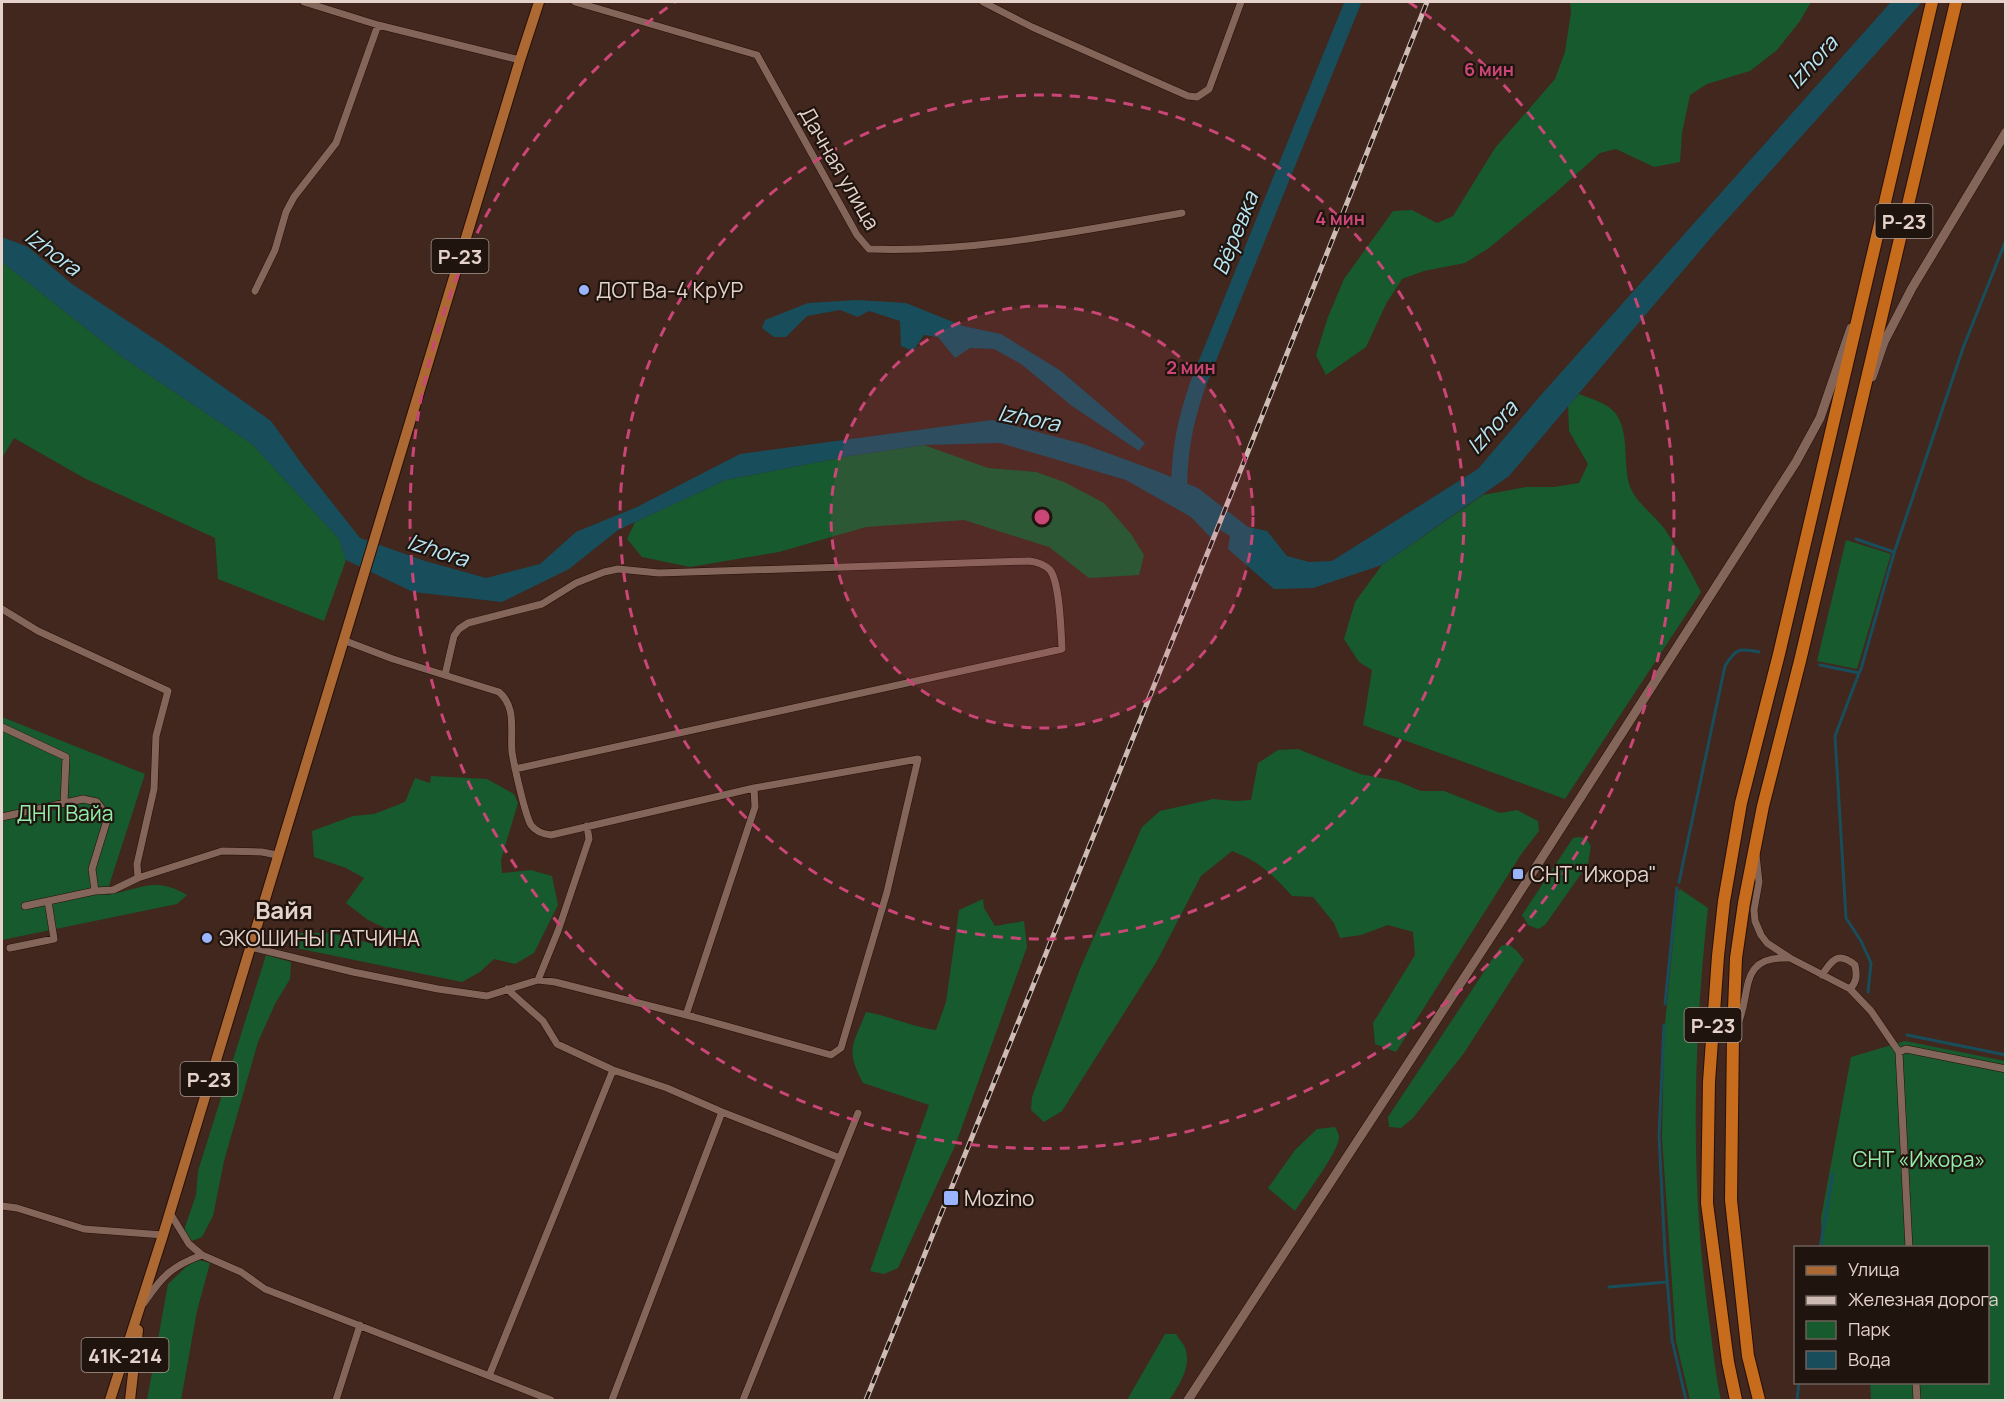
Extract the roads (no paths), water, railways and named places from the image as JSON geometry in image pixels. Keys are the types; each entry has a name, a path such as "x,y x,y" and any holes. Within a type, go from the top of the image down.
{"highway":[{"name":"Р-23","path":"1759,1401 1748,1356 1731,1200 1736,958 1754,847 1956,2"},
{"name":"Р-23","path":"1736,1401 1728,1362 1707,1203 1709,1082 1724,901 1741,803 1779,654 1931,5"}],"main road":[{"name":"Р-23","path":"130,1401 141,1309 382,510 539,2"},
{"name":"41К-214","path":"110,1401 141,1309"}],"street":[{"path":"304,2 378,25 520,60"},
{"name":"Дачная улица","path":"575,2 757,55 857,235 868,249 933,249 1056,234 1182,213"},
{"path":"983,2 1032,27 1197,98 1209,89 1241,2"},
{"path":"255,291 274,250 286,212 294,197 336,143 378,25"},
{"path":"1852,440 1884,342 1912,288 2006,132"},
{"path":"1188,1401 1580,800 1796,462 1820,418 1863,291"},
{"path":"445,675 454,636 459,628 468,623 542,604 576,584 604,572 618,569 659,573 1029,561 1041,563 1050,571 1056,582 1062,649 515,769"},
{"path":"2,609 38,631 168,691 156,736 154,789 137,864 138,878"},
{"path":"250,947 353,972 487,996 538,980 555,982 831,1055 841,1048 887,892 918,759 754,788 551,835 540,833 531,825 515,769 512,752 511,710 507,698 499,692 393,659 343,640"},
{"path":"2,727 66,757 64,803"},
{"path":"686,1015 754,807 754,788"},
{"path":"2,817 83,799 97,802 108,817 92,869 95,891"},
{"path":"538,980 558,931 588,839 587,826"},
{"path":"1754,847 1759,882 1754,910 1755,921 1761,935 1767,943 1790,958 1850,989 1871,1011 1899,1052 1909,1246"},
{"path":"25,906 95,891 113,890 138,878 222,851 262,852 278,855"},
{"path":"10,948 54,939 48,901"},
{"path":"1733,1035 1742,1017 1746,990 1753,970 1765,961 1790,958"},
{"path":"1822,975 1833,960 1848,959 1855,965 1856,972 1856,979 1850,989"},
{"path":"507,989 543,1021 557,1044 613,1070 667,1088 840,1158"},
{"path":"1899,1052 1906,1049 2006,1069"},
{"path":"489,1376 613,1070"},
{"path":"612,1401 722,1112"},
{"path":"743,1401 858,1113"},
{"path":"2,1206 17,1208 84,1228 164,1235"},
{"path":"170,1212 189,1244 202,1255 241,1272 265,1288 551,1401"},
{"path":"141,1309 159,1281 170,1270 182,1262 202,1255"},
{"path":"336,1401 360,1325"},
{"path":"1916,1384 1917,1401"}],"water":[{"path":"1891,2 1922,2 1714,234 1509,476 1382,565 1313,588 1274,589 1228,549 1230,536 1217,528 1212,539 1191,517 1126,480 1000,443 924,445 850,456 726,480 618,530 569,569 502,602 413,592 346,560 339,539 252,444 125,359 2,262 2,237 28,247 72,284 271,421 360,538 425,561 486,578 540,564 576,532 637,507 740,454 992,420 1083,444 1198,488 1248,527 1267,531 1287,556 1309,562 1332,561 1478,469 1541,395"},
{"path":"857,300 906,303 963,326 1001,334 1061,371 1145,443 1139,451 1072,406 1021,364 994,349 970,348 955,358 938,337 924,335 913,351 901,346 900,321 869,311 858,317 840,310 807,316 786,337 774,337 762,328 765,320 808,303"}],"waterway":[{"name":"Вёревка","path":"1179,487 1184,435 1198,384 1353,2"},
{"path":"1820,665 1859,673 1861,669 1894,553 1963,348 2006,240"},
{"path":"1856,539 1894,552"},
{"path":"1679,882 1725,666 1739,651 1759,652"},
{"path":"1859,673 1835,736 1846,918 1861,941 1871,963 1868,992"},
{"path":"1665,1004 1677,888"},
{"path":"1664,1025 1659,1136 1665,1254 1672,1340 1686,1400"},
{"path":"1907,1035 2006,1055"},
{"path":"1820,1246 1833,1174"},
{"path":"1609,1287 1667,1282"},
{"path":"1797,1400 1799,1384"}],"railway":[{"path":"866,1400 1427,2"}],"place":[{"name":"ДОТ Ва-4 КрУР","path":"584,290"},
{"name":"СНТ \"Ижора\"","path":"1518,874"},
{"name":"ЭКОШИНЫ ГАТЧИНА","path":"207,938"},
{"name":"Mozino","path":"951,1198"}],"district":[{"name":"Вайя","path":"284,909"}],"water label":[{"name":"Izhora","path":"1812,62"},
{"name":"Izhora","path":"53,252"},
{"name":"Izhora","path":"1029,418"},
{"name":"Izhora","path":"1492,427"},
{"name":"Izhora","path":"438,550"}],"park label":[{"name":"ДНП Вайа","path":"65,813"},
{"name":"СНТ «Ижора»","path":"1919,1159"}]}
